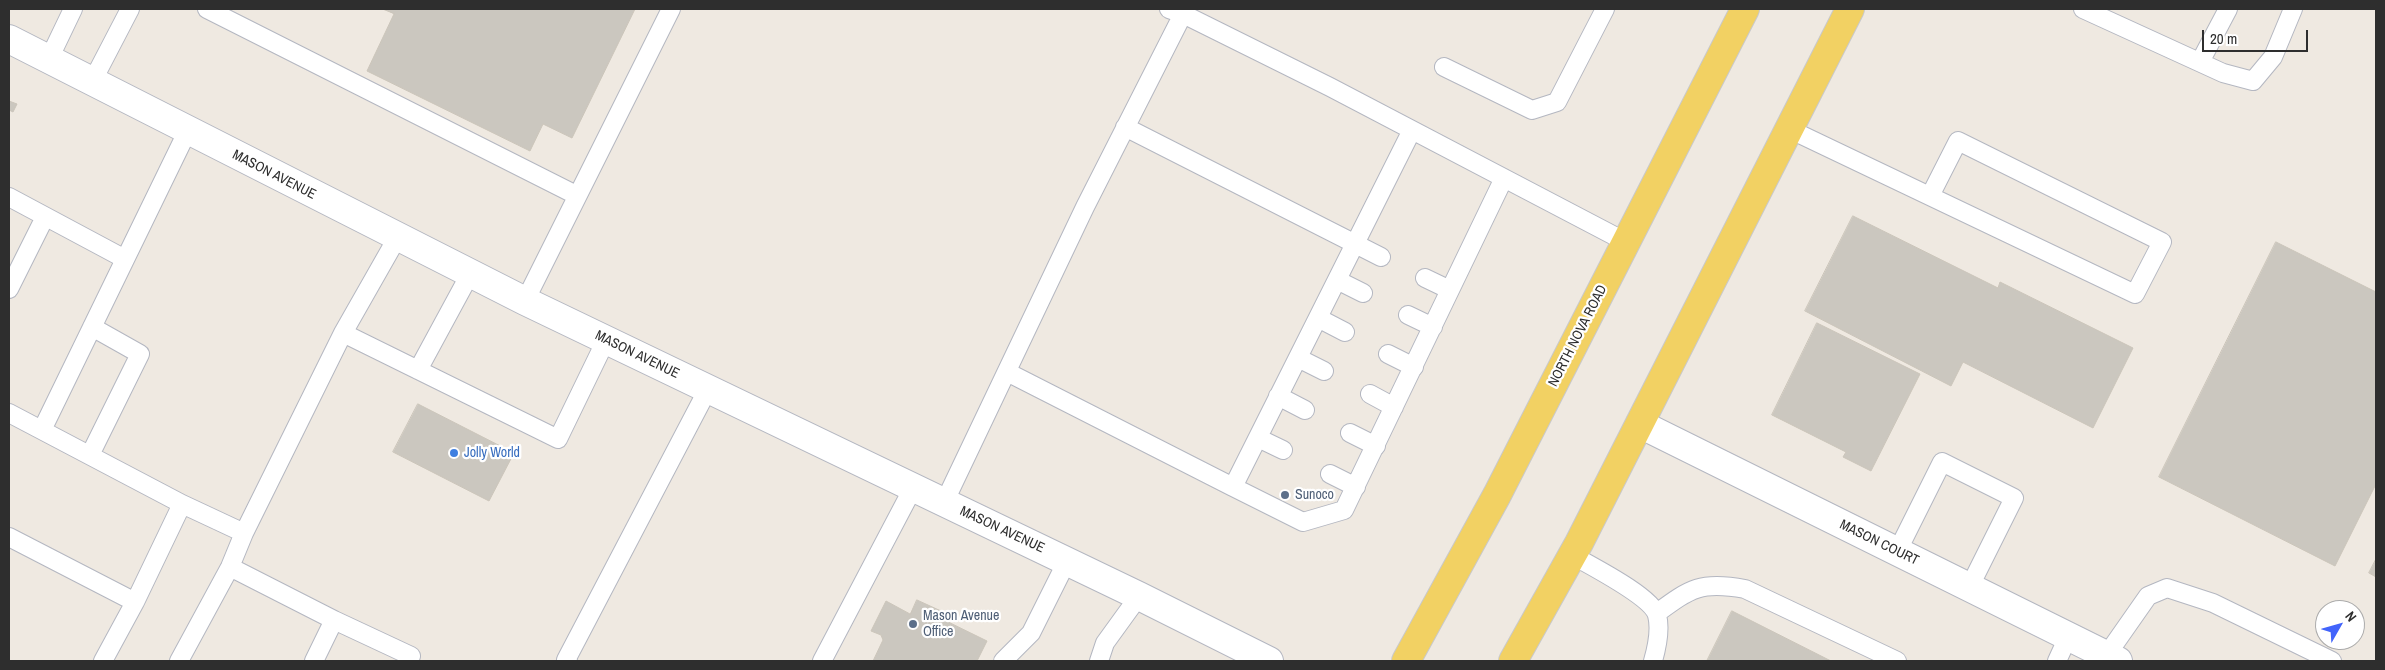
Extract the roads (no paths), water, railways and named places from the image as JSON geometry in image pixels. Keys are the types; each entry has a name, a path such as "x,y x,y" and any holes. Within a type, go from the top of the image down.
{"main road":[{"name":"NORTH NOVA ROAD","path":"1406,661 1497,495 1745,9"},
{"path":"1513,661 1572,555 1640,424 1850,9"},
{"name":"MASON AVENUE","path":"9,39 397,238 1140,596 1269,661"},
{"name":"MASON COURT","path":"1640,424 2112,658"}],"lane":[{"path":"48,59 73,9"},
{"path":"92,82 130,9"},
{"path":"207,9 576,196"},
{"path":"525,301 671,9"},
{"path":"1444,67 1532,110 1556,102 1605,9"},
{"path":"2084,9 2223,73 2253,81 2273,57 2293,9"},
{"path":"2200,62 2228,9"},
{"path":"944,503 1125,127 1176,11 1412,130 1626,242"},
{"path":"1125,127 1381,257"},
{"path":"1790,128 1930,196 2135,294 2162,242 1958,141 1930,196"},
{"path":"42,430 188,130"},
{"path":"1233,487 1412,130"},
{"path":"1006,372 1303,522 1344,510 1504,178"},
{"path":"9,197 126,259"},
{"path":"9,289 46,217"},
{"path":"179,661 230,568 244,533 343,334 397,238"},
{"path":"418,370 470,274"},
{"path":"1425,278 1450,290"},
{"path":"1337,280 1363,293"},
{"path":"1408,315 1432,327"},
{"path":"1318,318 1345,332"},
{"path":"90,455 140,354 92,327"},
{"path":"343,334 558,439 606,340"},
{"path":"1388,354 1414,367"},
{"path":"1298,358 1324,371"},
{"path":"568,661 566,660 708,389"},
{"path":"1370,394 1394,407"},
{"path":"1278,396 1305,410"},
{"path":"9,413 182,504 244,533"},
{"path":"1350,433 1376,446"},
{"path":"1258,438 1283,450"},
{"path":"1897,552 1942,462 2014,498 1969,588"},
{"path":"1330,474 1356,487"},
{"path":"822,661 913,488"},
{"path":"103,661 135,602 182,504"},
{"path":"9,537 135,602"},
{"path":"1572,555 1641,596 1657,613 1659,629 1653,661"},
{"path":"1003,661 1031,633 1066,561"},
{"path":"230,568 411,656 408,661"},
{"path":"1657,613 1686,592 1706,585 1725,585 1744,589 1897,661"},
{"path":"2112,658 2148,596 2167,588 2213,603 2332,661"},
{"path":"1099,661 1105,643 1140,596"},
{"path":"314,661 334,620"},
{"path":"2057,661 2068,637"}],"place":[{"name":"Jolly World","path":"454,453"},
{"name":"Sunoco","path":"1285,495"},
{"name":"Mason Avenue Office","path":"913,624"}]}
